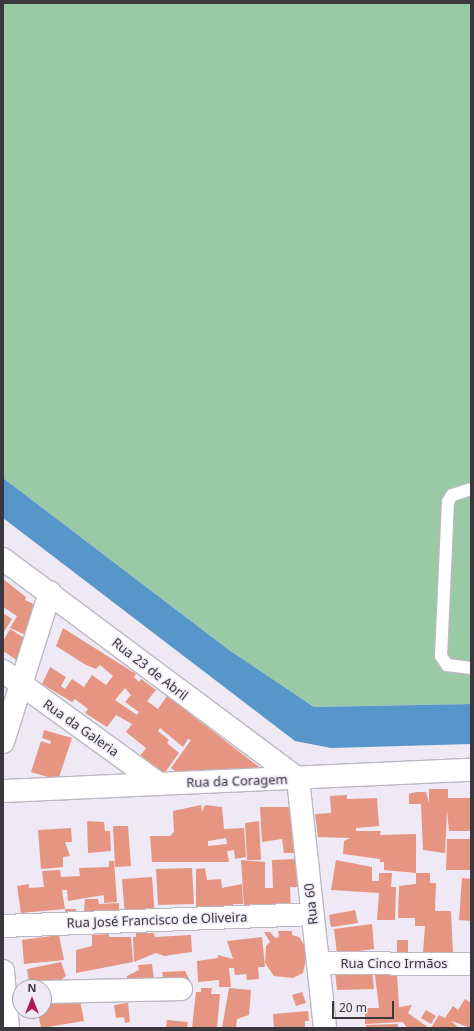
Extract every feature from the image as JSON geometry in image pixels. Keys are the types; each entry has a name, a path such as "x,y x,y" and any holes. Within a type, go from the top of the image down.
{"street":[{"name":"Rua 23 de Abril","path":"3,559 50,592 298,779"},
{"path":"3,742 50,592"},
{"name":"Rua da Galeria","path":"3,671 21,686 159,784"},
{"name":"Rua da Coragem","path":"3,792 471,770"},
{"name":"Rua 60","path":"298,779 325,1028"},
{"name":"Rua José Francisco de Oliveira","path":"3,926 312,914"},
{"name":"Rua Cinco Irmãos","path":"318,963 471,964"},
{"path":"3,971 8,985 8,1028"},
{"path":"52,992 181,989"}],"lane":[{"path":"471,489 452,495 448,502 441,656 447,665 471,668"}],"green space":[{"path":"3,3 471,3 471,704 314,707 229,650 3,478"}],"water":[{"path":"3,478 229,650 314,707 471,704 471,744 331,748 295,741 3,518"}],"building":[{"path":"3,579 26,597 25,600 38,606 28,636 10,628 17,616 3,607"},
{"path":"3,613 12,619 3,633"},
{"path":"63,628 136,674 130,682 134,677 139,682 141,679 156,690 147,701 158,709 167,696 263,770 186,779 171,768 191,740 188,739 183,747 160,728 158,731 169,740 167,743 179,753 163,775 140,756 146,748 126,732 132,724 116,715 107,727 85,713 88,709 75,699 72,702 42,684 50,667 66,677 61,686 65,689 72,679 84,687 92,675 106,685 113,676 100,665 96,669 86,665 56,646","holes":["125,688 131,695 125,702 139,712 137,715 115,700"]},
{"path":"10,629 26,639 18,661 3,651 3,641"},
{"path":"44,730 72,738 58,780 31,772 41,741 50,744 51,741 42,738"},
{"path":"429,789 448,789 448,798 471,798 471,831 449,831 447,811 445,853 423,850 421,804 409,804 409,794 416,792 426,792 429,803"},
{"path":"347,795 347,799 377,798 379,826 356,828 356,831 381,831 380,835 416,834 416,873 384,870 384,862 380,862 380,859 343,854 344,841 350,838 318,837 315,814 331,813 330,796"},
{"path":"201,805 202,812 205,805 222,807 224,829 244,828 246,857 235,859 234,850 227,851 229,862 152,862 150,836 170,836 174,832 173,811","holes":["226,838 227,844 208,846 208,841"]},
{"path":"260,807 295,807 299,839 292,839 294,853 284,853 282,839 262,842"},
{"path":"87,821 104,822 105,831 110,831 111,851 88,853"},
{"path":"259,821 261,860 247,860 245,823"},
{"path":"113,826 128,826 131,866 115,867"},
{"path":"71,828 72,842 65,842 70,856 63,857 63,867 41,869 38,830"},
{"path":"447,839 471,839 471,870 446,870"},
{"path":"296,859 297,887 290,887 291,912 270,914 270,904 244,906 241,860 265,862 265,888 273,888 272,860"},
{"path":"336,860 372,867 372,881 379,881 379,873 392,873 391,887 396,887 395,920 377,920 379,893 331,890"},
{"path":"109,861 114,861 117,902 104,903 104,895 68,901 67,890 62,890 65,909 21,913 17,886 29,884 29,888 44,887 42,871 60,870 61,877 80,876 79,868 109,867"},
{"path":"192,868 194,904 158,905 156,869"},
{"path":"205,868 207,880 221,879 222,888 242,884 243,904 233,904 233,913 196,914 196,869"},
{"path":"416,873 430,873 430,883 436,883 435,911 451,911 453,955 423,953 425,926 415,926 415,918 398,918 399,886 416,884"},
{"path":"152,877 155,917 125,917 122,879"},
{"path":"462,878 471,879 471,921 459,920"},
{"path":"85,899 98,899 99,904 119,903 119,912 83,921"},
{"path":"65,909 76,909 77,921 66,921"},
{"path":"355,910 358,923 331,927 329,915"},
{"path":"372,924 374,949 337,954 334,929"},
{"path":"278,931 292,931 292,935 299,937 308,951 303,973 293,978 274,976 265,963 266,946 270,942 264,932 270,932 275,938 279,937"},
{"path":"136,933 154,933 155,937 191,935 192,952 164,956 156,953 134,962 133,937 136,937"},
{"path":"109,934 109,937 131,937 133,962 76,973 76,950 92,946 92,935"},
{"path":"59,935 64,960 24,964 22,940"},
{"path":"262,937 265,967 258,967 259,979 247,980 246,974 235,975 234,968 229,968 231,987 219,987 219,980 198,982 197,961 218,958 218,955 233,959 227,941"},
{"path":"397,940 408,940 408,954 397,954"},
{"path":"61,962 66,976 62,979 63,987 52,985 52,979 28,979 27,969"},
{"path":"152,964 155,988 127,983 127,976 139,970 138,965"},
{"path":"185,971 193,987 165,988 162,972"},
{"path":"372,971 374,989 337,990 335,972"},
{"path":"397,974 399,1007 412,1005 408,1013 429,1028 407,1028 403,1022 365,1024 365,1008 379,1008 375,975"},
{"path":"201,988 212,988 211,994 220,994 217,1028 192,1028 196,992 201,992"},
{"path":"229,988 251,990 249,1015 237,1019 236,1028 222,1028"},
{"path":"302,992 306,1003 296,1006 292,995"},
{"path":"79,995 84,1021 41,1028 39,1019 52,1019 52,998"},
{"path":"465,999 471,1003 471,1028 451,1021 459,1028 431,1028 439,1015 445,1018 453,1006 458,1010"},
{"path":"128,1003 130,1022 125,1023 124,1017 116,1018 114,1005"},
{"path":"426,1010 436,1016 431,1024 421,1018"},
{"path":"308,1011 309,1021 305,1021 305,1028 274,1028 273,1014"},
{"path":"167,1020 188,1022 187,1028 166,1028"},
{"path":"398,1024 398,1028 366,1028 366,1025"}]}
